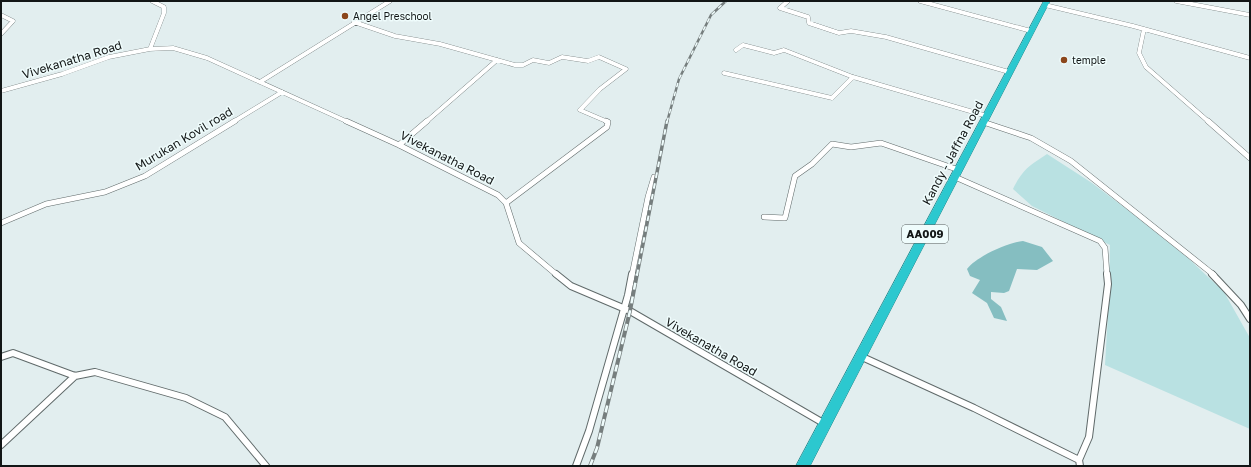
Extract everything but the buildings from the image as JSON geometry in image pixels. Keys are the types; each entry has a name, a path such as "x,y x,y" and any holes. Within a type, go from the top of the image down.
{"highway":[{"name":"Kandy - Jaffna Road","path":"803,466 1046,3"}],"street":[{"path":"150,50 164,13 164,7 152,1"},
{"path":"260,82 354,22 390,1"},
{"path":"788,1 780,8 808,17 809,23 839,32 851,30 886,37 1009,72"},
{"path":"920,1 1031,31"},
{"path":"1176,1 1250,15"},
{"path":"1046,3 1250,58"},
{"path":"1,15 13,21 1,34"},
{"path":"354,22 395,36 440,44 520,66 533,60 549,63 562,57 588,61 598,58 626,69 600,89 582,106 580,110 583,114 608,122 607,127 506,203"},
{"path":"1144,29 1138,53 1140,59 1146,67 1250,158"},
{"path":"736,50 742,45 774,53 784,50 853,77 985,119 1031,138 1071,161 1214,275 1241,306 1250,319"},
{"name":"Vivekanatha Road","path":"1,91 62,74 109,57 150,50 173,48 184,50 260,82 399,145 498,195 506,203 519,243 571,286 624,309 825,424"},
{"path":"399,145 497,60"},
{"path":"724,73 832,98 853,77"},
{"name":"Murukan Kovil road","path":"1,223 46,204 105,192 144,176 282,92"},
{"path":"764,217 785,218 795,176 812,164 832,144 850,148 880,143 957,174 1100,241 1105,248 1108,284 1089,437 1080,463 974,408 860,356"},
{"path":"576,466 589,431 628,295 648,197 654,177"},
{"path":"1,357 13,352 74,376 95,372 186,398 225,417 266,466"},
{"path":"1,445 74,376"}],"shaded area":[{"path":"1047,154 1092,183 1129,211 1189,259 1224,292 1250,338 1250,429 1105,365 1109,298 1110,245 1032,206 1013,189 1027,168"},
{"path":"1023,241 1042,247 1053,261 1037,270 1017,269 1009,291 1004,293 991,292 991,299 1001,307 1007,321 994,318 987,303 972,293 980,280 970,276 967,269 971,264 993,251 1009,244"}],"railway":[{"path":"667,122 679,79 711,15 726,1"},
{"path":"637,275 667,121"},
{"path":"590,466 597,448 630,311 637,274"}],"place":[{"name":"Angel Preschool","path":"345,16"},
{"name":"temple","path":"1064,60"}]}
